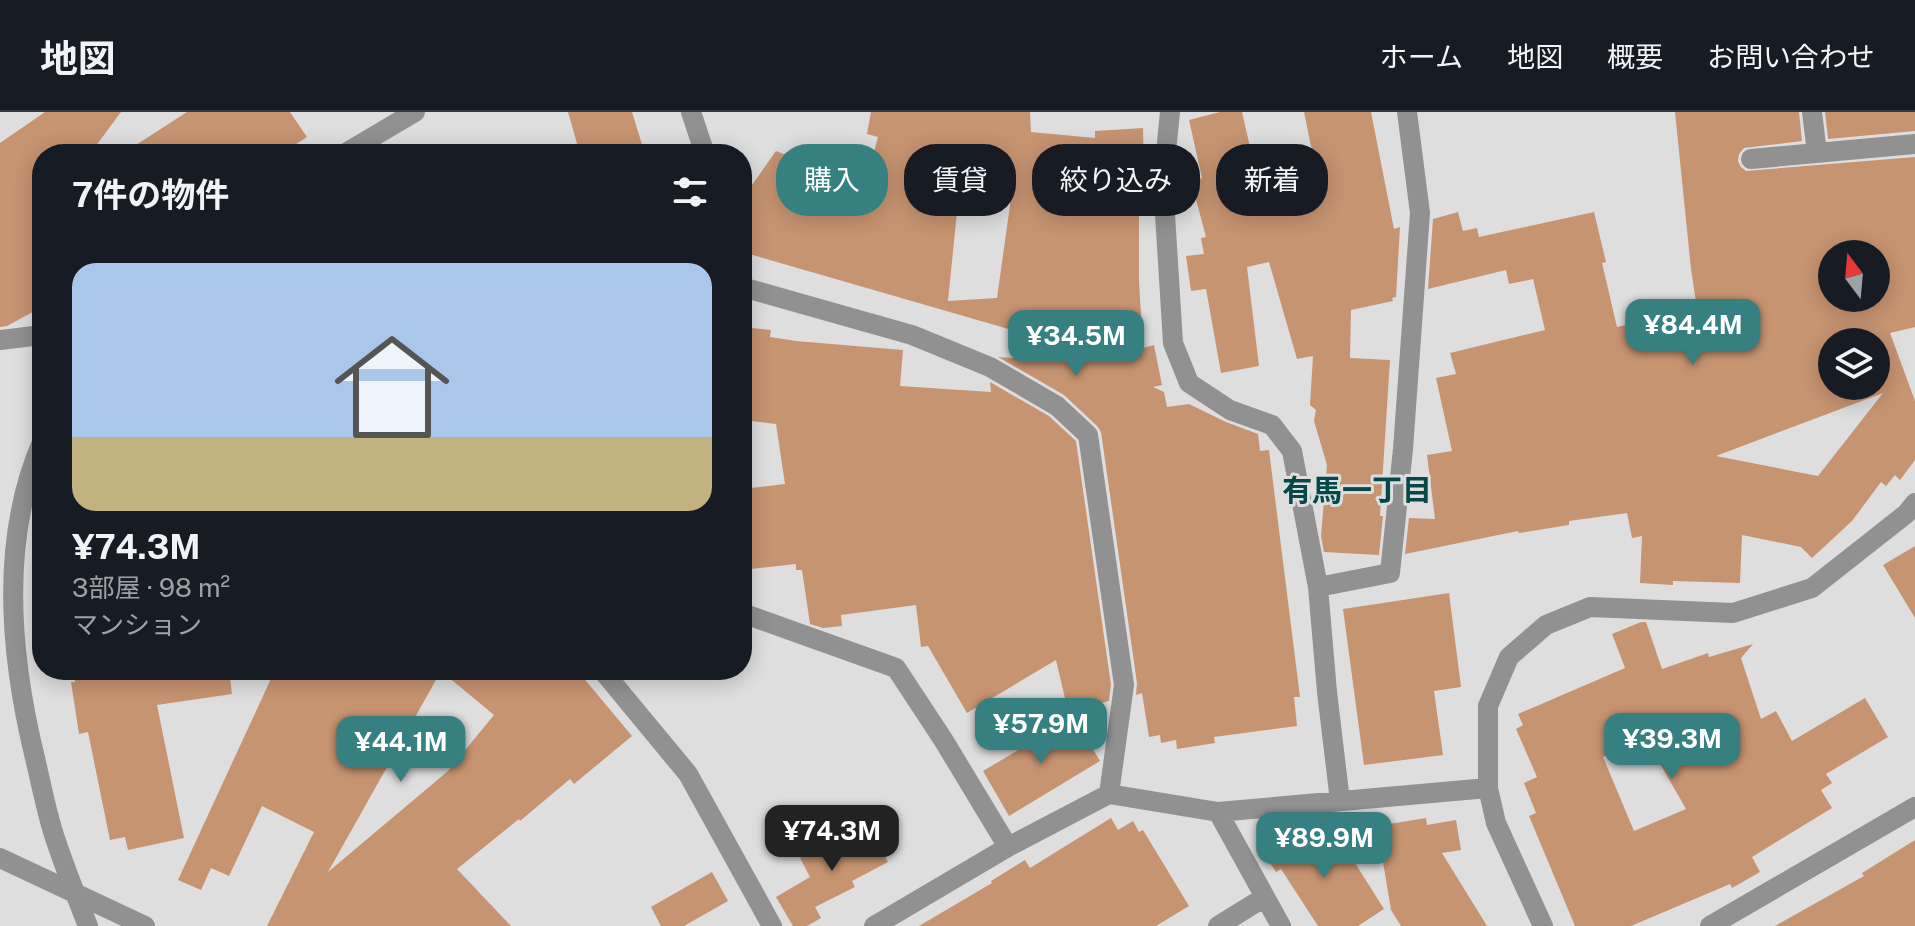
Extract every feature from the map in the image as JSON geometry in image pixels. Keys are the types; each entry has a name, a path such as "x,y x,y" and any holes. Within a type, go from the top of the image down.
{"street":[{"path":"361,144 415,112"},
{"path":"691,112 702,144"},
{"path":"1170,112 1163,182 1173,343 1189,383 1230,410 1272,425 1292,451 1318,587 1340,801"},
{"path":"1318,587 1390,573 1403,449 1420,213 1407,112"},
{"path":"1812,112 1817,153"},
{"path":"1751,159 1915,144"},
{"path":"752,290 912,335 990,367 1057,406 1088,435 1124,685 1109,794"},
{"path":"0,340 32,336"},
{"path":"32,462 14,521 9,571 11,634 20,698 53,833 88,926"},
{"path":"0,497 21,491"},
{"path":"1543,926 1496,823 1488,788 1488,706 1509,657 1546,625 1590,607 1733,613 1812,588 1906,514 1915,503"},
{"path":"752,617 896,668 1008,847"},
{"path":"612,680 688,774 772,926"},
{"path":"874,926 1008,847 1109,794 1218,812 1488,788"},
{"path":"1710,926 1915,807"},
{"path":"1218,812 1281,926"},
{"path":"0,858 145,926"},
{"path":"1218,926 1265,897"}],"building":[{"path":"45,112 121,112 97,144 32,144 32,312 0,327 0,143"},
{"path":"187,112 290,112 307,137 296,144 137,144"},
{"path":"568,112 632,112 642,144 577,144"},
{"path":"871,112 1030,112 1031,132 1095,138 1095,131 1143,128 1143,144 1032,144 1032,216 1139,216 1143,348 1154,345 1162,385 1153,387 1164,392 1167,407 1189,404 1258,434 1260,451 1269,450 1300,697 1294,697 1297,726 1214,737 1215,743 1177,749 1176,740 1161,743 1160,735 1149,737 1142,693 1136,695 1137,683 1101,432 1064,395 998,357 1079,362 1081,350 752,255 752,185 776,151 776,216 888,216 888,144 876,144 878,137 867,134","holes":["904,144 1016,144 1016,216 1008,216 997,298 948,301 957,216 904,216"]},
{"path":"1220,112 1242,112 1249,144 1216,144 1216,216 1328,216 1328,144 1311,144 1304,112 1371,112 1394,229 1400,227 1396,297 1392,298 1393,301 1351,310 1350,358 1390,360 1379,555 1324,552 1321,536 1327,465 1314,421 1316,410 1310,405 1313,356 1297,359 1269,262 1247,267 1259,366 1221,373 1206,289 1191,291 1186,256 1204,254 1201,238 1206,237 1200,215 1200,144 1194,144 1189,120"},
{"path":"1675,112 1799,112 1802,141 1744,148 1738,161 1746,171 1915,157 1915,327 1890,333 1915,401 1915,460 1900,480 1895,475 1886,486 1881,482 1852,521 1812,558 1801,547 1742,535 1740,583 1640,583 1642,536 1632,538 1627,513 1569,521 1569,525 1518,531 1405,554 1409,518 1435,519 1427,455 1452,451 1436,378 1456,374 1450,353 1545,330 1533,279 1509,284 1506,270 1428,289 1433,219 1458,212 1463,231 1477,228 1479,237 1594,212 1617,327 1697,309","holes":["1818,328 1890,328 1890,400 1878,400 1818,476 1716,456 1864,400 1818,400"]},
{"path":"1825,112 1915,112 1915,131 1828,139"},
{"path":"752,328 771,330 770,337 796,341 903,350 900,386 991,392 990,382 1049,416 1076,441 1111,685 1109,701 1068,711 1056,660 967,713 928,646 921,647 916,605 841,615 842,626 823,628 810,624 802,570 796,570 796,564 752,569 752,488 785,484 776,424 752,421"},
{"path":"1915,546 1915,618 1883,565"},
{"path":"1449,593 1461,687 1434,691 1443,755 1364,765 1343,609"},
{"path":"1646,622 1662,669 1708,653 1709,657 1753,644 1741,658 1761,719 1776,711 1792,741 1865,698 1888,737 1826,774 1832,783 1821,790 1832,808 1752,857 1760,872 1732,888 1730,884 1631,926 1575,926 1529,816 1536,813 1524,783 1537,777 1516,729 1523,725 1518,714 1625,668 1612,634","holes":["1646,739 1686,809 1634,831 1603,757"]},
{"path":"230,680 232,694 157,705 184,838 128,850 125,837 110,840 88,732 79,734 71,682"},
{"path":"270,680 436,680 328,872 448,771 494,715 452,680 585,680 632,736 574,784 570,779 457,869 511,926 267,926 314,832 262,806 229,876 211,868 201,890 178,880"},
{"path":"1074,717 1100,761 1009,816 983,771"},
{"path":"1111,818 1118,830 1133,821 1139,832 1143,830 1189,906 1156,926 919,926 1025,860 1030,868"},
{"path":"1426,818 1427,825 1456,820 1461,850 1442,853 1487,926 1401,926 1391,910 1377,826"},
{"path":"867,822 888,862 852,881 855,887 815,907 821,918 807,926 793,926 776,897 810,877 800,858"},
{"path":"1324,827 1329,858 1350,855 1384,909 1358,926 1318,926 1281,869 1276,872 1260,847 1283,832 1290,844 1309,831 1312,834"},
{"path":"1915,840 1915,926 1775,926 1864,876 1862,873"},
{"path":"712,872 728,901 684,926 661,926 651,907"}],"district":[{"name":"有馬一丁目","path":"1357,491"}]}
